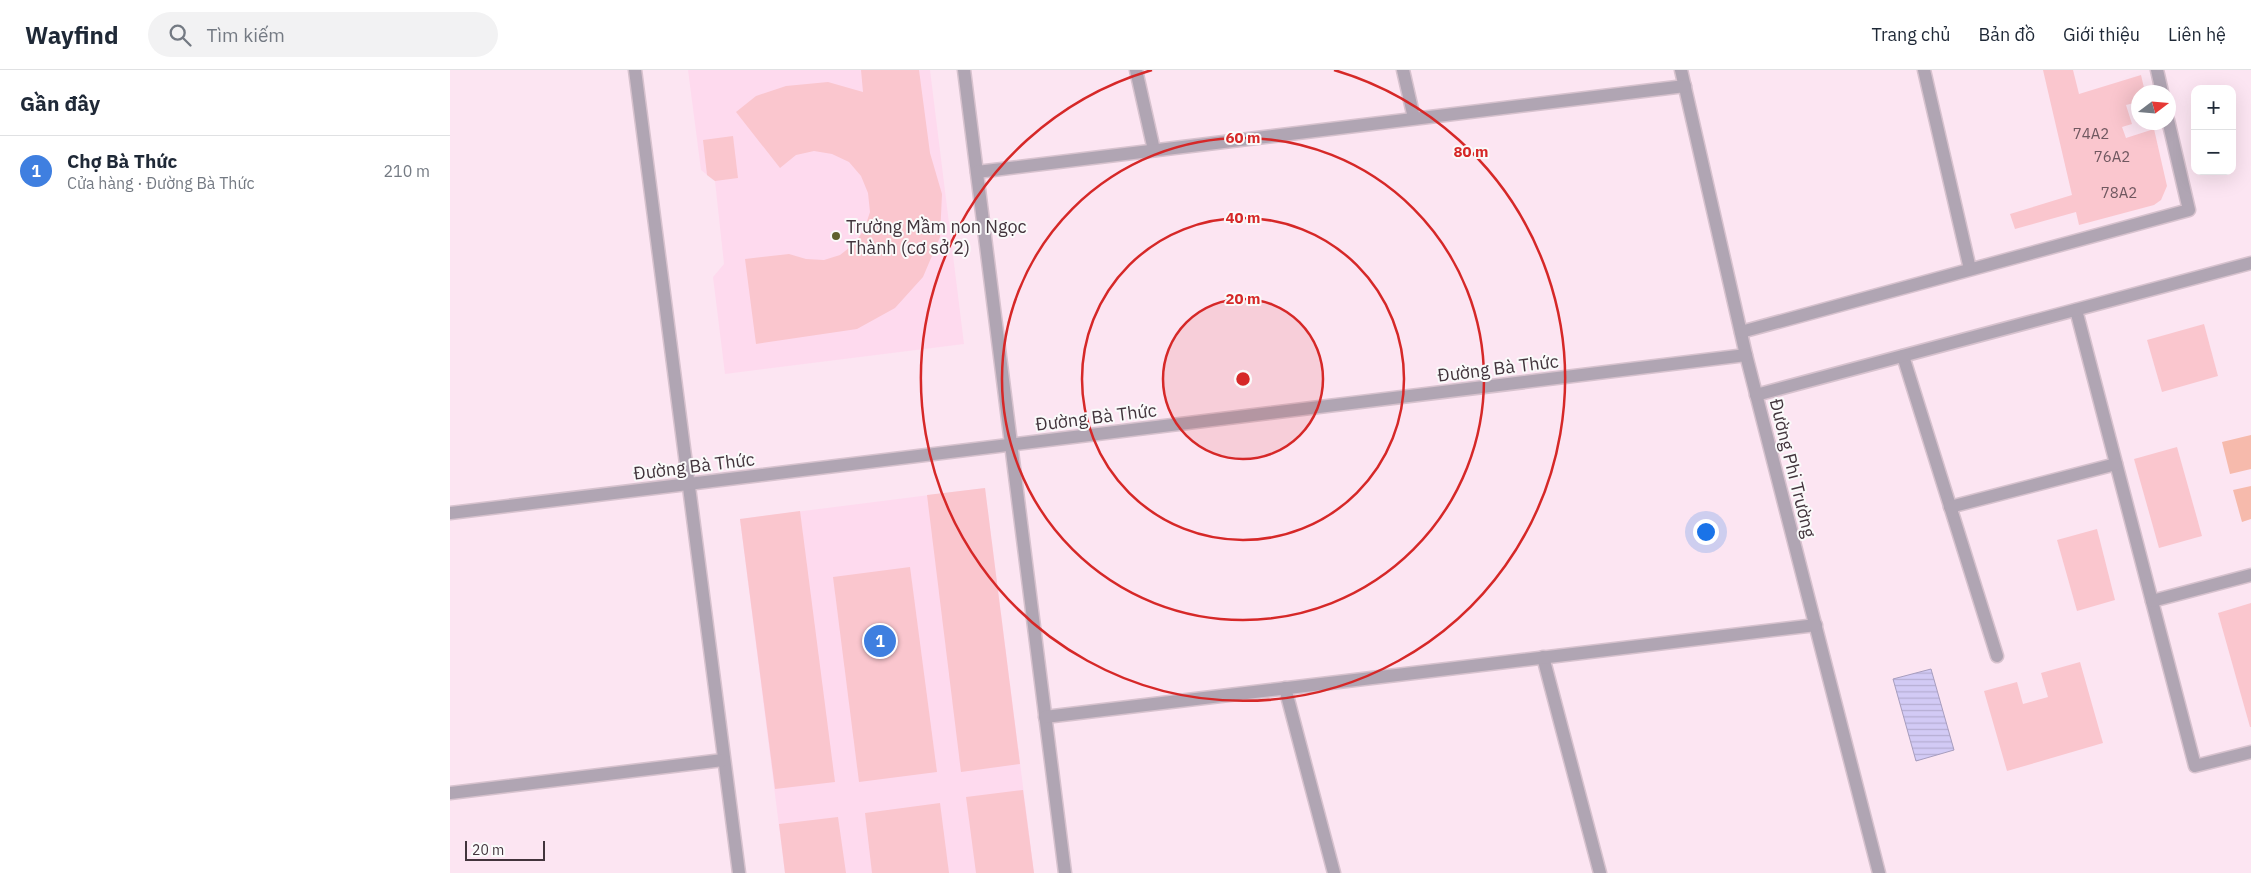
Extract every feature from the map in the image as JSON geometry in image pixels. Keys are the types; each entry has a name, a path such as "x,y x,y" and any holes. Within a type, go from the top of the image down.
{"street":[{"path":"635,70 739,873"},
{"path":"964,70 1065,873"},
{"path":"1136,70 1154,150"},
{"path":"1403,70 1414,118"},
{"name":"Đường Phi Trường","path":"1681,70 1746,355 1879,873"},
{"path":"1924,70 1970,269"},
{"path":"2157,70 2160,85"},
{"path":"976,172 1685,86"},
{"path":"1741,332 2189,210 2170,130"},
{"path":"1756,395 2251,263"},
{"path":"2076,310 2195,766 2251,752"},
{"name":"Đường Bà Thức","path":"450,513 1746,355"},
{"path":"1903,356 1997,656"},
{"path":"1950,507 2116,464"},
{"path":"2152,601 2251,575"},
{"path":"1045,717 1816,625"},
{"path":"1543,657 1600,873"},
{"path":"1285,688 1334,873"},
{"path":"450,793 723,760"}],"shaded area":[{"name":"Trường Mầm non Ngọc Thành (cơ sở 2)","path":"688,70 930,70 964,344 725,374 713,277 724,264 715,181 701,170"},
{"path":"2251,435 2251,469 2230,474 2222,442"},
{"path":"2251,486 2251,519 2242,522 2233,490"},
{"path":"985,488 1034,873 785,873 740,519"},
{"path":"1931,669 1954,750 1916,761 1893,679"}],"building":[{"path":"861,70 919,70 930,153 942,194 940,237 923,277 895,308 857,329 756,344 745,259 789,254 806,259 824,260 840,255 854,244 864,230 870,212 868,193 861,176 849,162 832,154 814,151 796,155 780,168 736,112 756,96 786,86 828,82 863,92"},
{"path":"2043,70 2073,70 2079,94 2141,75 2143,85 2131,85 2131,104 2126,105 2131,124 2122,127 2126,138 2154,130 2167,186 2161,200 2154,205 2079,225 2076,212 2015,229 2010,214 2072,195"},
{"path":"733,136 738,178 715,181 707,175 703,140"},
{"path":"2204,324 2218,376 2162,392 2147,340"},
{"path":"2177,447 2202,536 2159,548 2134,459"},
{"path":"985,488 1020,764 961,772 927,495"},
{"path":"800,511 835,782 775,789 740,519"},
{"path":"2097,529 2115,600 2077,611 2057,540"},
{"path":"910,567 937,772 859,782 833,577"},
{"path":"2251,603 2251,727 2250,727 2218,613"},
{"path":"2080,662 2103,743 2007,771 1984,691 2017,682 2023,704 2048,697 2041,673"},
{"path":"1023,790 1034,873 976,873 966,797"},
{"path":"940,803 949,873 872,873 865,813"},
{"path":"838,817 846,873 785,873 779,824"}],"place":[{"name":"Trường Mầm non Ngọc Thành (cơ sở 2)","path":"836,236"},
{"name":"Chợ Bà Thức","path":"880,641"}]}
